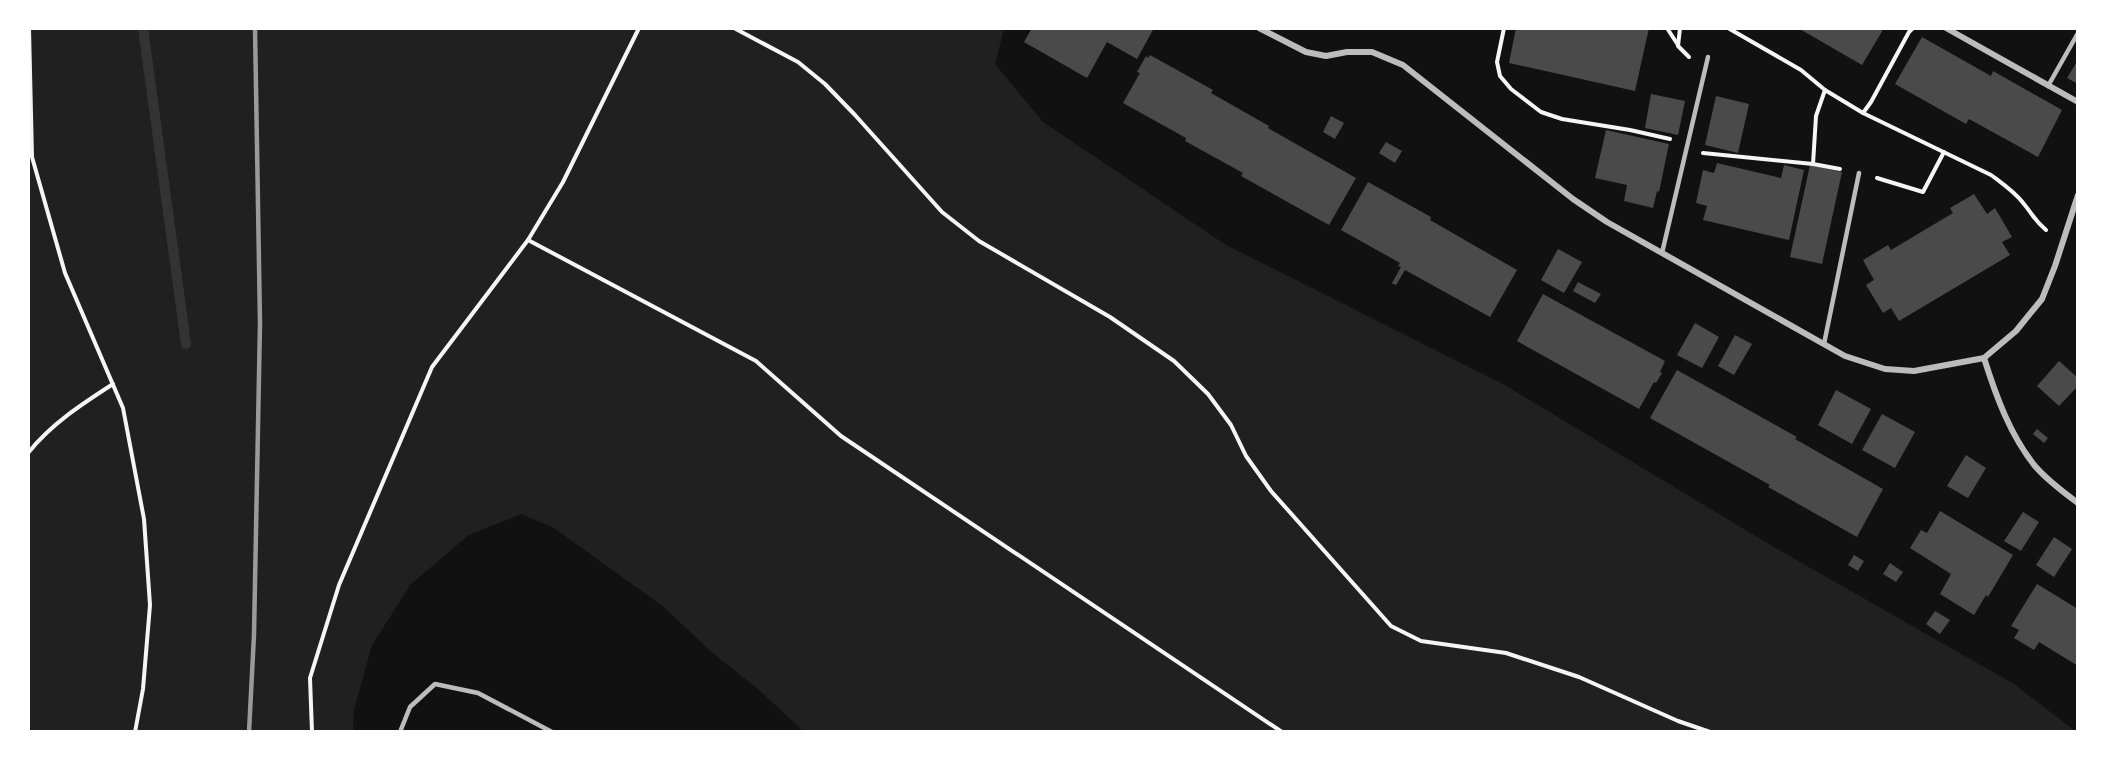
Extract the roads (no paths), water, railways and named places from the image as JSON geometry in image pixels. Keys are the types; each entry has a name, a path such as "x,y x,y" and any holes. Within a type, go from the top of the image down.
{"street":[{"path":"1259,28 1306,52 1326,56 1347,52 1372,52 1403,65 1573,199 1607,222 1845,356 1885,369 1914,371 1984,358 2016,331 2042,299 2078,195"},
{"path":"1946,28 2078,102"},
{"path":"1984,358 1996,397 2013,433 2036,467 2078,502"}],"lane":[{"path":"2048,86 2078,33"},
{"path":"1662,253 1708,57"},
{"path":"1824,344 1859,173"},
{"path":"400,732 410,707 435,684 478,693 552,732"}],"waterway":[{"path":"143,28 186,344"}],"railway":[{"path":"249,732 254,635 260,323 255,28"}]}
